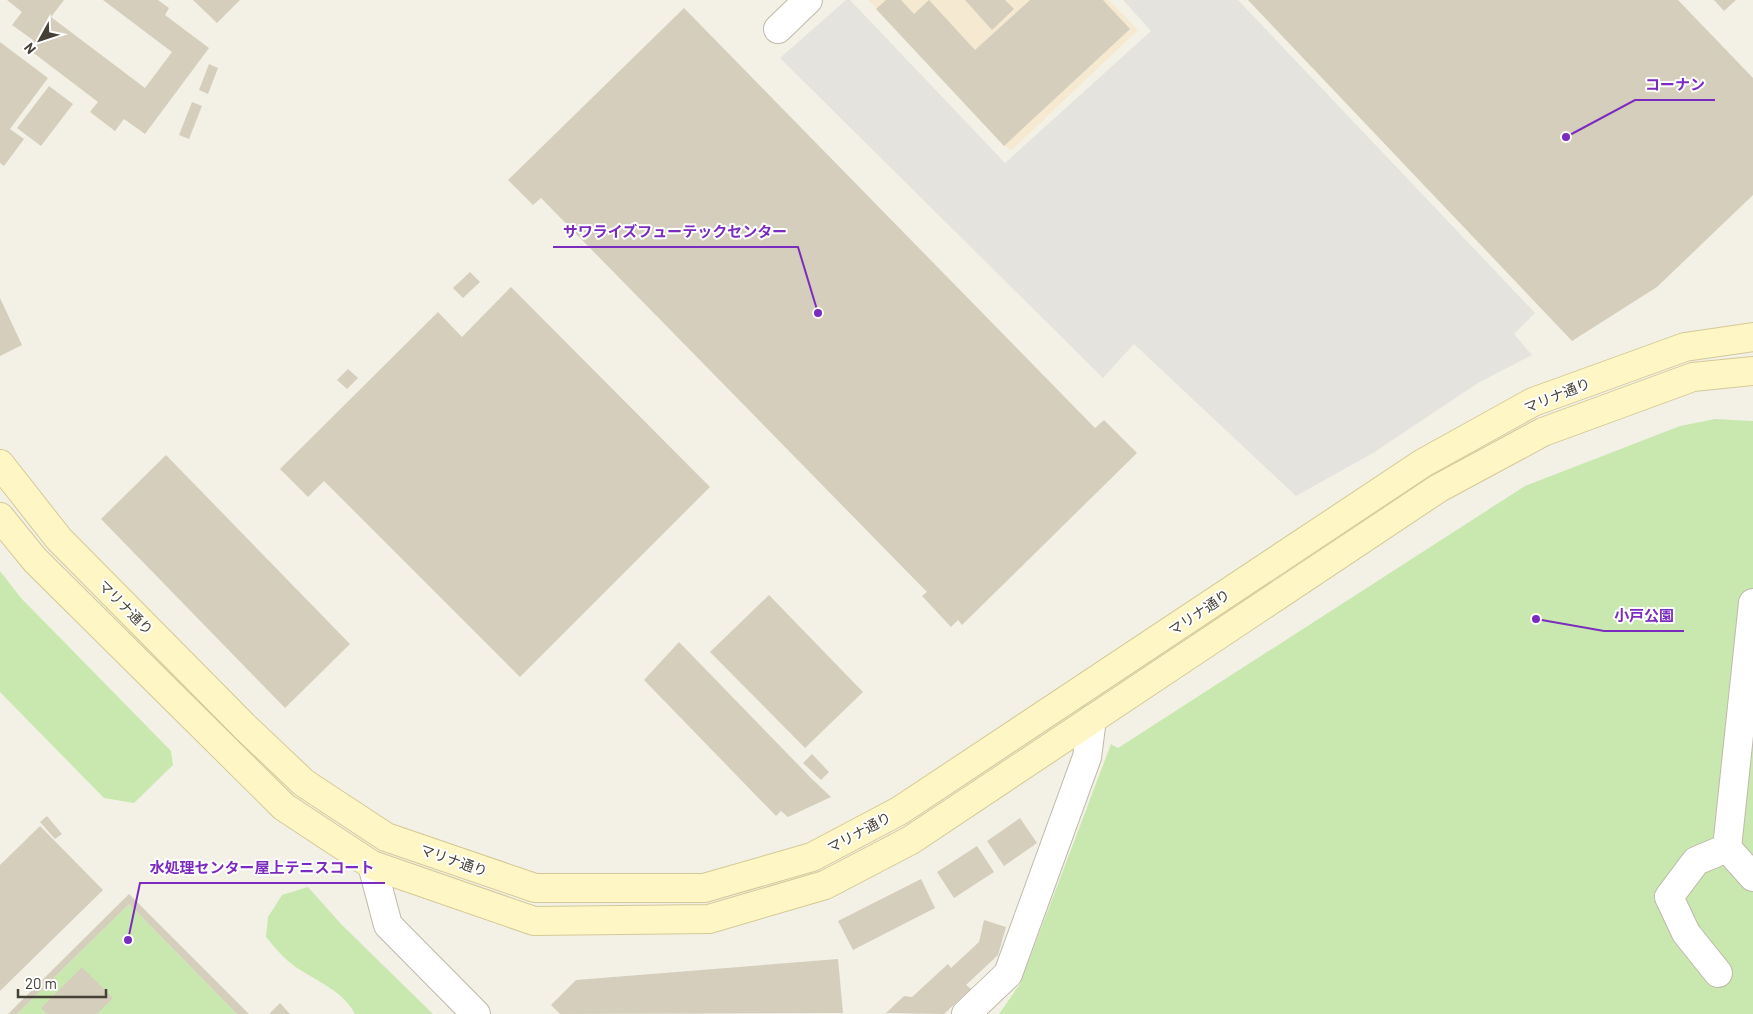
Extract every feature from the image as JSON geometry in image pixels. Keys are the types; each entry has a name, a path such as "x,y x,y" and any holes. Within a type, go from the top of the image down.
{"street":[{"path":"778,29 808,0"},
{"name":"マリナ通り","path":"0,464 59,539 244,726 304,783 386,837 535,888 704,888 812,857 899,811 1423,463 1533,402 1685,347 1753,337"},
{"name":"マリナ通り","path":"0,517 35,560 284,807 372,864 534,921 709,920 825,885 911,840 1439,488 1543,432 1693,377 1753,371"},
{"path":"1753,603 1727,848 1753,877"},
{"path":"966,1014 1008,974 1087,758 1092,719"},
{"path":"1718,973 1686,933 1668,898 1696,861 1727,848"},
{"path":"372,864 388,925 476,1014"}],"shaded area":[{"path":"846,0 850,0 1005,163 1151,31 1123,0 1238,0 1535,313 1514,334 1532,355 1478,383 1373,453 1296,496 1134,344 1103,378 780,58"},
{"path":"868,0 1109,0 1138,30 1011,151"}],"green space":[{"path":"1715,419 1753,421 1753,1014 999,1014 1020,984 1111,744 1118,748 1525,486 1680,426"},
{"path":"0,571 21,598 171,751 173,765 134,803 104,798 0,692"},
{"path":"308,887 342,925 433,1014 355,1014 342,997 296,967 282,955 266,937 268,917 282,895"},
{"path":"129,904 237,1014 17,1014"}],"building":[{"path":"7,0 64,0 51,17 145,88 172,52 103,0 158,0 169,8 165,15 209,48 145,134 124,119 115,131 90,112 98,102 27,48 33,40 12,25 22,12"},
{"path":"193,0 240,0 217,23"},
{"path":"886,0 901,0 914,14 929,0 975,50 1030,0 1103,0 1130,29 1004,146 876,9"},
{"path":"965,0 1005,0 1014,9 992,30"},
{"path":"1248,0 1678,0 1753,78 1753,195 1657,287 1572,341"},
{"path":"1714,0 1736,0 1724,11"},
{"path":"684,8 1095,428 1104,420 1137,453 962,625 958,620 951,627 922,596 927,592 541,198 533,205 508,180"},
{"path":"0,42 48,78 10,129 24,139 4,166 0,163"},
{"path":"209,64 218,68 208,94 199,90"},
{"path":"49,86 73,104 41,146 17,128"},
{"path":"192,102 202,106 189,139 179,135"},
{"path":"470,272 480,282 463,298 453,288"},
{"path":"511,287 710,487 520,677 324,481 308,497 280,469 438,312 462,337"},
{"path":"0,298 22,345 0,356"},
{"path":"348,369 358,378 347,389 337,380"},
{"path":"166,455 350,644 285,708 101,519"},
{"path":"769,595 863,692 805,748 710,652"},
{"path":"679,642 831,797 788,817 781,811 776,816 644,680"},
{"path":"812,754 829,772 821,780 803,763"},
{"path":"47,816 62,834 55,839 40,822"},
{"path":"1020,818 1037,843 1004,866 987,841"},
{"path":"40,826 103,890 0,991 0,865"},
{"path":"977,846 994,872 954,898 937,872"},
{"path":"921,879 935,908 853,950 838,921"},
{"path":"129,894 249,1014 237,1014 129,904 17,1014 8,1014"},
{"path":"984,920 1006,927 998,955 966,985 971,989 944,1014 886,1013 904,996 912,997 948,964 951,968 979,942"},
{"path":"838,959 843,1013 560,1014 551,1005 576,980"},
{"path":"82,967 113,998 97,1014 47,1014 41,1008"},
{"path":"280,1003 290,1014 269,1014"}],"place":[{"name":"コーナン","path":"1566,137"},
{"name":"サワライズフューテックセンター","path":"818,313"},
{"name":"小戸公園","path":"1536,619"},
{"name":"水処理センター屋上テニスコート","path":"128,940"}]}
